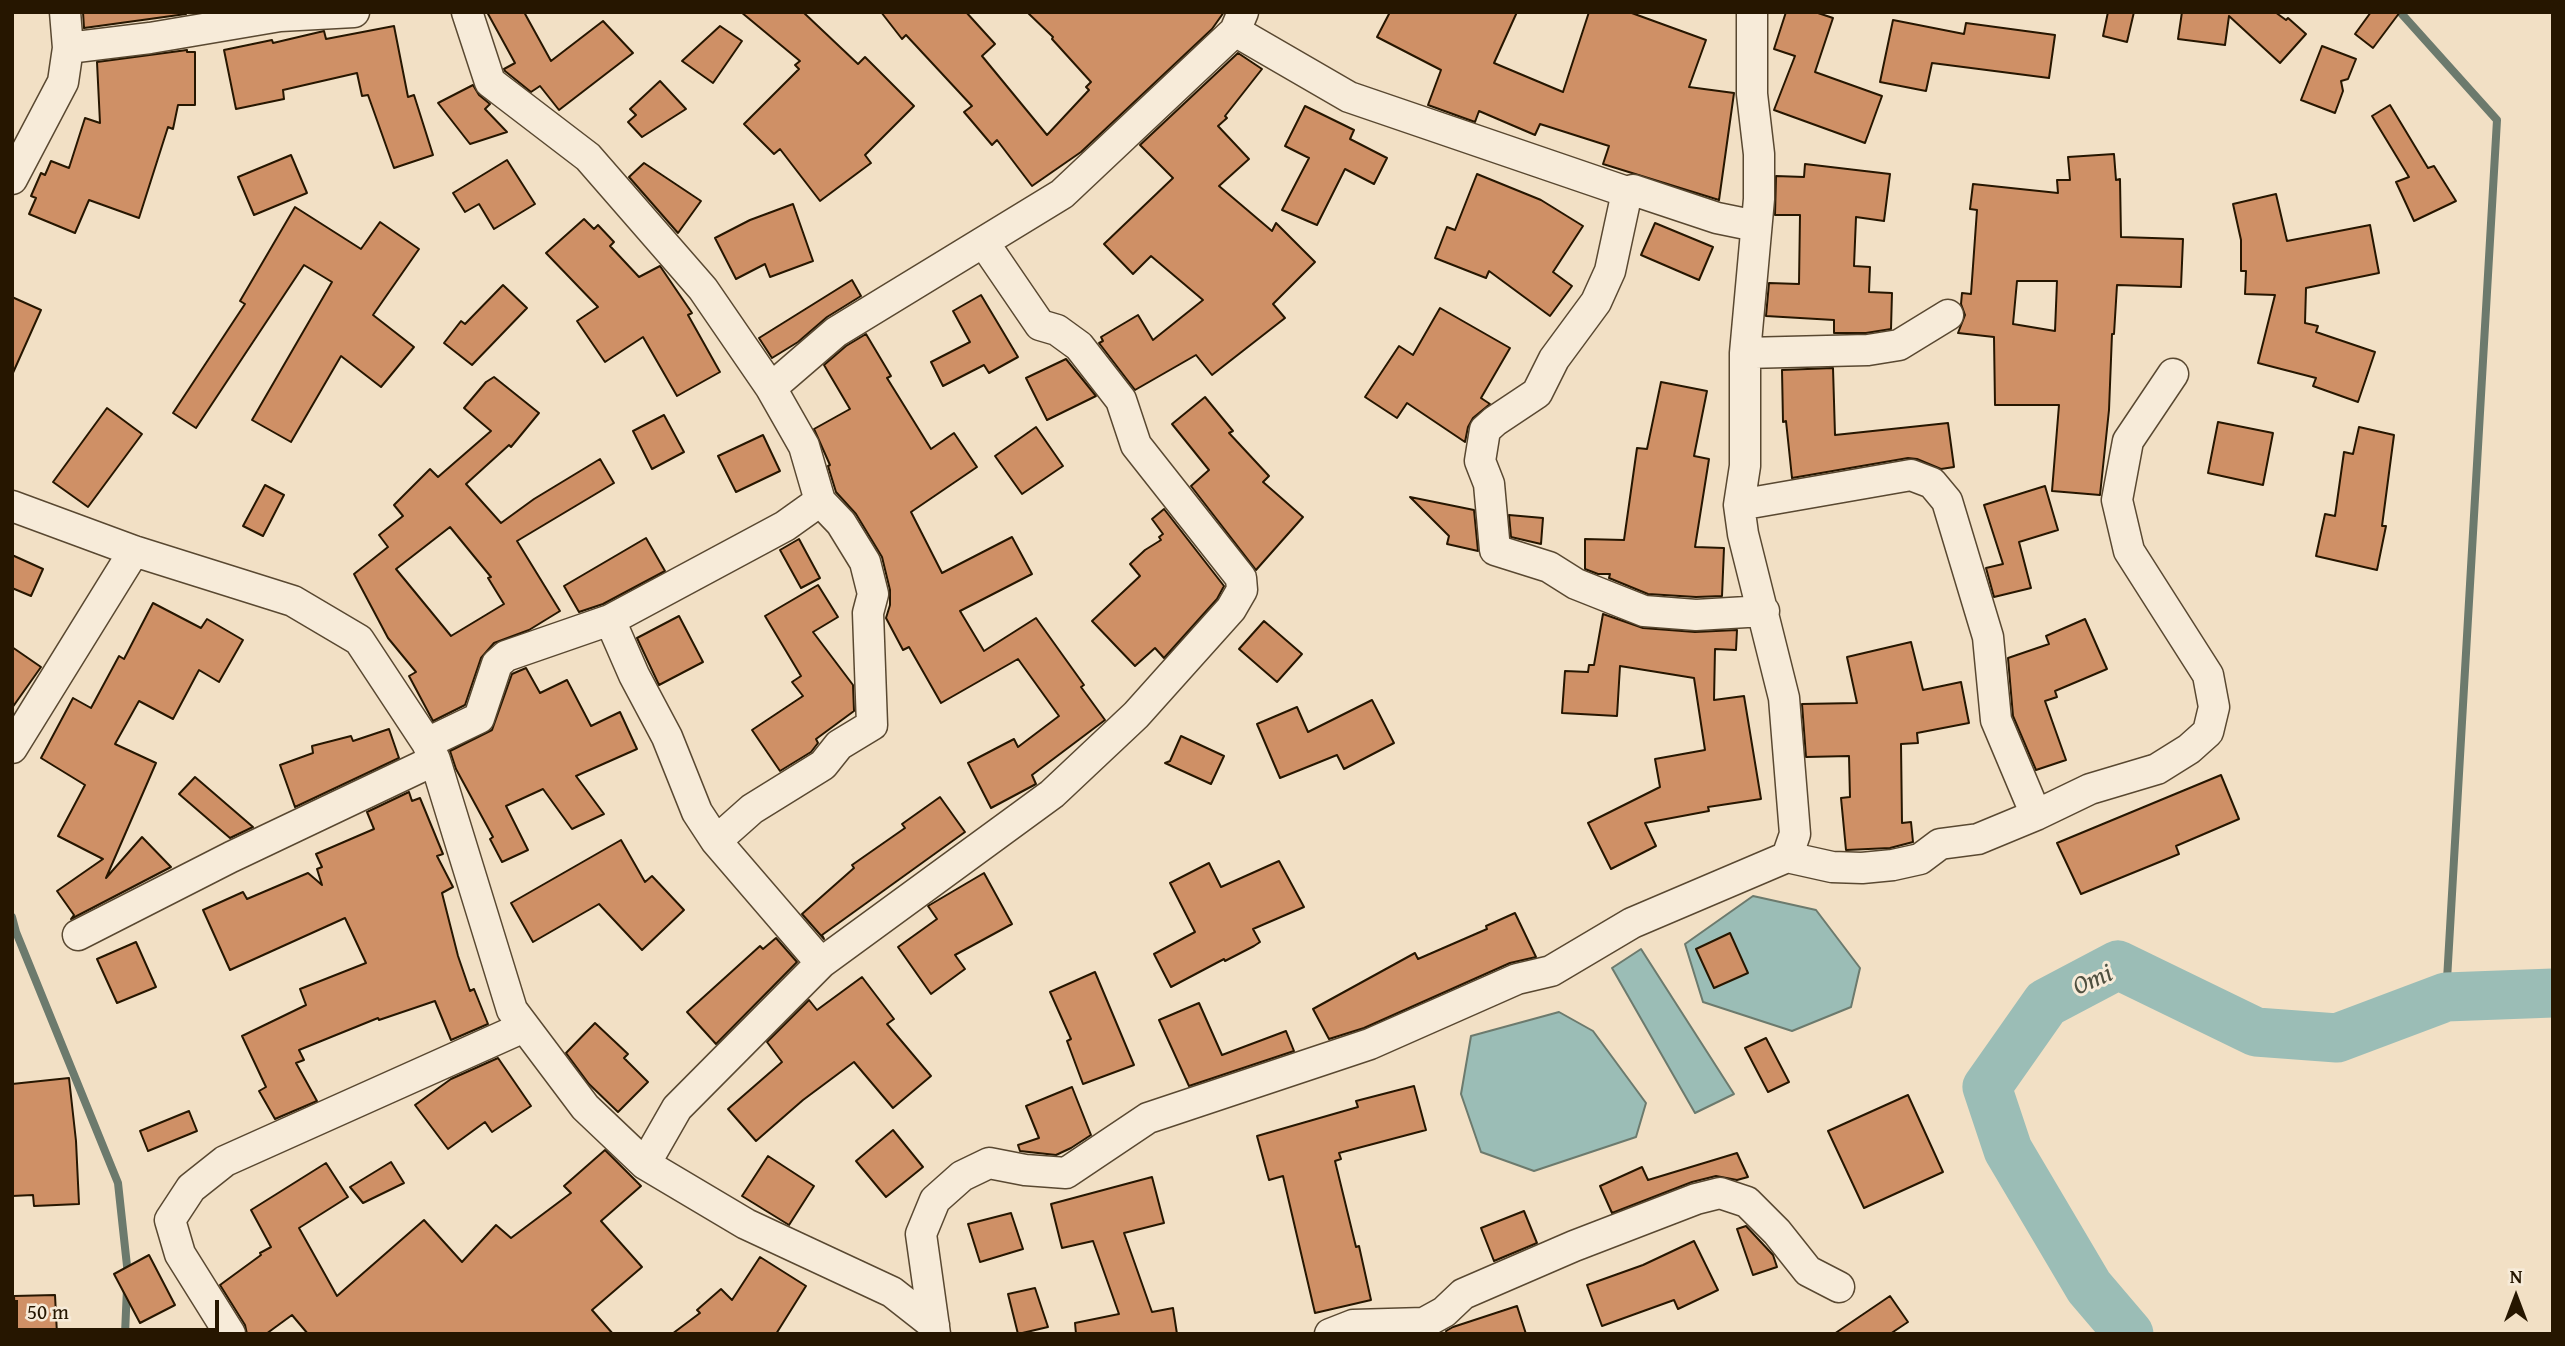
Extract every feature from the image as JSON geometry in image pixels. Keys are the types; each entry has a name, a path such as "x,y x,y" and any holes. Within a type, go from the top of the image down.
{"street":[{"path":"12,179 64,82 68,48 65,12"},
{"path":"68,48 150,38 280,16 354,12"},
{"path":"467,12 490,82 588,157 703,289 771,388 804,446 820,501 841,523 865,562 873,594 868,613 872,725 839,745 823,765 752,809 716,841"},
{"path":"1752,12 1752,94 1759,154 1759,199 1745,353 1745,466 1739,505 1743,534 1784,698 1795,834 1787,857"},
{"path":"771,388 836,332 1062,194 1239,22 1349,97 1627,192 1633,190 1717,218 1756,226"},
{"path":"1627,192 1610,271 1596,302 1555,359 1537,393 1485,430 1480,461 1489,484 1495,550 1549,567 1576,584 1644,611 1696,615 1763,611"},
{"path":"645,1164 677,1108 821,963 1052,794 1136,715 1231,609 1242,590 1241,578 1136,445 1121,400 1079,346 1057,330 1040,325 984,243"},
{"path":"1745,353 1868,350 1899,345 1948,315"},
{"path":"934,1329 921,1234 936,1200 962,1175 989,1163 1025,1170 1066,1173 1148,1118 1370,1044 1517,979 1551,971 1632,923 1787,857 1832,867 1893,865 1920,859 1940,844 1978,839 2091,789 2157,769 2189,749 2208,732 2214,707 2208,676 2129,551 2117,500 2128,441 2173,374"},
{"path":"1739,505 1911,475 1932,483 1947,502 1987,637 1996,720 2036,815"},
{"path":"78,935 431,752 479,718 497,664 506,656 610,620 785,526 820,501"},
{"path":"12,506 134,551 293,600 359,640 431,752 512,1010 585,1107 645,1164 746,1224 892,1292 934,1329"},
{"path":"12,748 134,551"},
{"path":"610,620 634,676 667,737 697,812 716,841 821,963"},
{"path":"230,1334 180,1254 170,1220 191,1188 225,1161 524,1027"},
{"path":"1330,1334 1353,1325 1424,1323 1444,1312 1463,1294 1574,1246 1696,1199 1720,1193 1747,1202 1777,1232 1808,1271 1839,1287"}],"water":[{"path":"1753,896 1816,910 1860,968 1851,1007 1792,1031 1703,1002 1685,944"},
{"path":"1641,949 1734,1094 1695,1113 1612,968"},
{"path":"1559,1012 1593,1031 1646,1103 1636,1137 1534,1171 1481,1152 1461,1094 1471,1036"}],"building":[{"path":"83,12 186,12 186,14 84,28"},
{"path":"487,12 524,12 551,61 603,21 633,53 559,110 540,86 531,92 505,71 504,69 515,63"},
{"path":"741,12 803,12 858,64 865,57 914,106 865,155 871,163 820,201 780,149 774,154 744,124 799,69 795,65 800,61"},
{"path":"881,12 966,12 995,44 982,56 1047,135 1089,90 1086,87 1091,82 1053,37 1027,12 1224,12 1212,29 1081,152 1032,186 997,140 992,145 964,112 972,106 906,35 902,39"},
{"path":"1390,12 1517,12 1494,63 1563,92 1589,12 1629,12 1706,40 1689,87 1734,93 1719,200 1603,164 1609,146 1540,124 1535,135 1479,111 1475,122 1428,105 1441,70 1377,37"},
{"path":"1786,12 1815,12 1833,18 1815,72 1882,96 1865,143 1774,110 1795,56 1774,49"},
{"path":"2108,12 2134,12 2127,42 2103,36"},
{"path":"2182,12 2275,12 2286,20 2288,18 2306,34 2280,63 2229,16 2225,45 2178,39"},
{"path":"2371,12 2400,12 2373,48 2355,34"},
{"path":"1893,20 1964,34 1966,23 2055,35 2049,78 1932,63 1926,91 1880,82"},
{"path":"394,26 408,97 414,95 433,155 394,168 368,95 362,96 357,73 283,90 284,99 236,109 224,50 272,40 273,43 324,31 326,39"},
{"path":"720,26 742,41 713,83 682,61"},
{"path":"2322,46 2356,59 2348,79 2341,81 2343,91 2335,113 2301,100"},
{"path":"187,50 195,52 195,105 178,105 173,129 168,127 139,218 89,200 75,233 29,214 36,198 31,196 41,173 45,175 51,161 69,168 85,118 100,123 97,62"},
{"path":"1238,53 1262,69 1225,116 1227,118 1218,126 1249,159 1219,186 1272,231 1276,223 1315,262 1273,304 1285,318 1212,375 1196,355 1135,390 1099,343 1103,341 1101,337 1138,315 1153,340 1203,300 1151,256 1133,274 1104,244 1173,178 1140,145"},
{"path":"660,81 686,109 642,137 628,122 636,115 630,109"},
{"path":"473,85 479,95 490,104 485,109 507,132 470,144 438,103"},
{"path":"2390,105 2428,168 2434,166 2456,201 2414,221 2396,182 2409,177 2372,116"},
{"path":"1305,106 1354,130 1350,139 1387,158 1374,184 1345,169 1317,225 1282,210 1309,158 1285,146"},
{"path":"2114,154 2116,180 2120,179 2121,237 2183,239 2181,287 2117,285 2109,410 2100,495 2052,491 2059,405 1995,405 1994,337 1958,333 1965,315 1961,304 1962,293 1971,294 1977,210 1970,209 1973,184 2058,193 2057,180 2070,180 2068,157","holes":["2017,281 2057,281 2055,331 2013,324"]},
{"path":"291,155 307,193 254,215 238,177"},
{"path":"507,160 535,204 494,229 479,204 465,212 453,193"},
{"path":"644,163 701,201 678,233 629,177"},
{"path":"1805,164 1890,174 1884,221 1856,217 1854,266 1870,267 1869,292 1892,293 1891,329 1866,333 1834,333 1834,320 1766,316 1769,283 1799,284 1800,215 1775,215 1776,176 1804,177"},
{"path":"1477,174 1541,200 1583,226 1553,272 1572,286 1550,316 1489,271 1486,278 1435,258 1447,227 1455,230"},
{"path":"2276,194 2287,241 2370,225 2379,273 2306,288 2305,323 2318,326 2316,332 2375,352 2358,402 2313,386 2316,378 2258,363 2275,295 2245,294 2246,271 2241,271 2241,240 2233,204"},
{"path":"793,204 813,261 770,277 765,264 736,279 715,238 750,220"},
{"path":"295,207 361,249 380,222 419,249 373,315 414,347 381,387 341,356 291,442 252,420 332,282 304,265 196,428 173,413 245,304 240,301"},
{"path":"584,219 594,229 598,225 614,242 610,246 639,277 660,266 692,313 688,315 720,372 677,396 643,337 605,362 577,321 598,307 546,253"},
{"path":"1655,223 1713,247 1699,280 1641,255"},
{"path":"852,280 861,296 827,317 798,342 772,358 759,338"},
{"path":"503,285 527,308 472,365 444,343 461,321 465,324"},
{"path":"981,295 1018,357 989,373 984,365 943,386 931,362 970,342 953,311"},
{"path":"12,297 41,310 12,375"},
{"path":"1440,308 1510,348 1481,398 1490,404 1473,418 1465,442 1407,403 1397,418 1365,397 1399,346 1413,355"},
{"path":"866,334 891,376 887,378 931,449 954,433 977,467 911,512 942,573 1012,537 1032,574 960,611 984,651 1036,618 1084,685 1081,687 1105,720 1032,775 1036,784 991,808 968,763 1014,739 1018,747 1059,716 1018,659 941,703 909,647 903,650 886,618 890,605 890,590 882,557 856,514 836,492 828,466 830,465 814,429 850,409 824,365 846,346"},
{"path":"1066,359 1096,396 1047,420 1026,378"},
{"path":"1833,368 1835,435 1948,423 1954,467 1941,469 1908,458 1792,478 1786,421 1783,422 1782,370"},
{"path":"494,377 539,413 511,447 509,445 466,484 501,523 534,499 600,459 614,483 517,541 560,611 529,630 494,643 481,658 465,705 433,721 409,676 416,672 388,638 354,574 388,547 379,535 403,516 394,505 430,469 438,477 491,431 464,408 486,382","holes":["450,527 491,577 488,578 504,604 451,636 396,569"]},
{"path":"1661,382 1707,391 1694,456 1709,459 1695,547 1724,548 1722,596 1648,594 1609,578 1610,574 1598,574 1585,569 1585,539 1624,540 1637,448 1647,449"},
{"path":"1205,397 1233,431 1229,433 1269,476 1263,482 1303,517 1256,570 1191,486 1209,470 1172,424"},
{"path":"107,408 142,434 88,507 53,482"},
{"path":"664,415 684,452 652,469 633,431"},
{"path":"2218,422 2273,433 2263,485 2208,473"},
{"path":"1036,427 1063,466 1022,494 995,456"},
{"path":"2359,427 2394,435 2382,526 2386,526 2377,570 2316,556 2325,514 2335,516 2344,452 2353,454"},
{"path":"763,435 780,471 736,492 718,456"},
{"path":"265,485 284,495 263,536 243,526"},
{"path":"2045,486 2058,530 2019,542 2031,588 1994,597 1986,568 2003,564 1984,505"},
{"path":"1410,497 1474,510 1478,551 1447,544 1449,536"},
{"path":"1164,509 1224,586 1217,599 1164,658 1155,648 1135,666 1092,621 1140,576 1130,564 1161,540 1159,537 1163,534 1152,519"},
{"path":"1509,515 1543,518 1541,544 1511,537"},
{"path":"646,538 665,571 603,604 579,612 564,586"},
{"path":"799,539 820,578 801,588 780,550"},
{"path":"12,555 43,569 31,596 12,588"},
{"path":"818,585 838,617 813,632 853,685 854,711 816,739 818,743 811,752 780,771 752,730 803,696 792,682 801,676 765,616"},
{"path":"153,603 201,628 207,619 243,640 219,682 199,670 173,719 139,701 115,744 156,763 106,878 142,837 171,867 71,919 74,915 57,891 103,859 58,836 85,785 41,758 73,698 91,708 119,656 124,659"},
{"path":"1603,614 1643,628 1695,632 1737,630 1736,650 1715,649 1714,700 1744,696 1761,799 1708,807 1709,811 1645,823 1656,846 1611,869 1588,823 1660,787 1655,759 1705,750 1694,678 1620,666 1617,716 1562,713 1565,671 1588,672 1589,665 1594,665"},
{"path":"679,616 703,662 659,685 637,638"},
{"path":"2085,619 2107,669 2055,691 2057,697 2045,701 2066,760 2036,770 2013,716 2008,658 2049,644 2046,636"},
{"path":"1264,621 1302,654 1277,682 1239,649"},
{"path":"1911,642 1923,690 1961,682 1969,723 1917,733 1918,743 1901,744 1902,823 1911,822 1913,842 1890,848 1846,850 1841,798 1850,797 1849,756 1806,757 1802,704 1857,703 1847,657"},
{"path":"12,647 41,667 12,708"},
{"path":"526,668 540,693 567,680 591,726 620,712 637,749 576,776 604,814 572,829 543,789 506,806 528,850 502,862 490,839 493,837 456,769 450,751 492,730 512,674"},
{"path":"1372,700 1394,743 1344,769 1337,755 1280,778 1257,724 1297,707 1308,732"},
{"path":"389,729 399,758 295,807 280,765 313,753 312,746 351,736 353,741"},
{"path":"1181,736 1224,756 1211,784 1165,763 1170,761"},
{"path":"2221,775 2239,819 2176,846 2179,854 2081,894 2057,843"},
{"path":"195,777 253,827 230,838 179,794"},
{"path":"409,792 412,801 420,798 443,854 437,856 453,887 442,893 458,956 470,991 474,989 488,1024 451,1040 435,1001 379,1020 378,1018 299,1050 304,1060 296,1063 317,1101 275,1119 259,1091 266,1087 242,1036 306,1005 300,989 366,963 345,918 230,970 203,910 243,892 247,899 308,873 322,885 317,869 322,867 316,854 374,829 367,812"},
{"path":"940,797 965,832 822,935 824,939 802,914 854,868 852,865 905,828 902,824"},
{"path":"621,840 645,882 652,876 684,910 642,950 599,904 533,942 511,903"},
{"path":"1279,861 1304,907 1253,929 1260,942 1254,946 1171,987 1154,954 1195,932 1170,883 1209,863 1221,887"},
{"path":"984,873 1012,924 955,955 965,969 931,994 898,947 937,919 928,906"},
{"path":"1515,913 1536,957 1510,963 1364,1028 1329,1039 1313,1009 1415,953 1418,959 1487,929 1486,926"},
{"path":"1730,933 1748,973 1714,988 1696,949"},
{"path":"776,938 797,962 716,1044 687,1012 760,946 763,949"},
{"path":"136,942 156,987 117,1003 97,959"},
{"path":"1095,972 1134,1065 1083,1084 1067,1041 1071,1039 1050,992"},
{"path":"862,977 894,1019 887,1024 931,1076 893,1108 854,1062 803,1100 756,1141 728,1109 782,1062 767,1042 809,1000 817,1010"},
{"path":"1199,1003 1222,1055 1286,1031 1294,1051 1189,1086 1159,1020"},
{"path":"595,1023 628,1054 624,1058 648,1082 618,1112 589,1084 566,1053"},
{"path":"1766,1038 1789,1082 1768,1092 1745,1048"},
{"path":"498,1058 531,1106 492,1132 485,1122 448,1149 415,1105 451,1079"},
{"path":"69,1078 79,1204 34,1206 33,1195 12,1196 12,1084"},
{"path":"1414,1086 1426,1130 1339,1153 1341,1159 1335,1161 1371,1300 1315,1313 1283,1176 1269,1180 1257,1136 1358,1107 1356,1101"},
{"path":"1072,1087 1091,1135 1056,1155 1020,1151 1018,1145 1039,1138 1026,1106"},
{"path":"1908,1095 1943,1172 1864,1208 1828,1131"},
{"path":"189,1111 197,1131 148,1151 140,1131"},
{"path":"893,1130 923,1167 886,1197 856,1161"},
{"path":"605,1150 641,1186 601,1221 642,1267 592,1310 613,1334 308,1334 292,1315 266,1334 247,1334 245,1325 220,1285 271,1247 251,1210 326,1163 348,1197 299,1228 337,1296 424,1220 462,1262 496,1225 511,1238 571,1193 564,1186"},
{"path":"1737,1153 1748,1177 1737,1180 1716,1176 1692,1182 1612,1213 1600,1186 1642,1167 1648,1180"},
{"path":"768,1156 814,1186 789,1225 742,1196"},
{"path":"391,1162 404,1183 363,1203 350,1187"},
{"path":"1152,1177 1164,1223 1124,1233 1152,1312 1173,1308 1177,1334 1076,1334 1075,1323 1119,1314 1093,1241 1062,1248 1051,1204"},
{"path":"1524,1211 1537,1243 1494,1261 1481,1228"},
{"path":"1011,1213 1023,1249 980,1262 968,1224"},
{"path":"1746,1226 1773,1255 1777,1267 1753,1275 1737,1229"},
{"path":"1694,1241 1718,1290 1678,1309 1674,1300 1602,1326 1587,1285 1643,1265"},
{"path":"149,1255 175,1305 140,1323 114,1274"},
{"path":"760,1257 806,1286 776,1334 672,1334 700,1313 697,1310 721,1289 732,1300"},
{"path":"1035,1288 1048,1327 1018,1334 1008,1294"},
{"path":"55,1295 57,1334 16,1334 14,1296"},
{"path":"1890,1296 1908,1322 1890,1334 1834,1334"},
{"path":"1517,1306 1526,1334 1447,1334 1446,1331 1453,1327"}],"waterway":[{"path":"2400,12 2497,120 2446,997"},
{"path":"12,917 118,1183 128,1275"},
{"name":"Omi","path":"2129,1334 2089,1287 2008,1150 1987,1087 2046,1003 2118,965 2256,1032 2337,1038 2446,997 2553,993"},
{"path":"125,1334 127,1288"}]}
